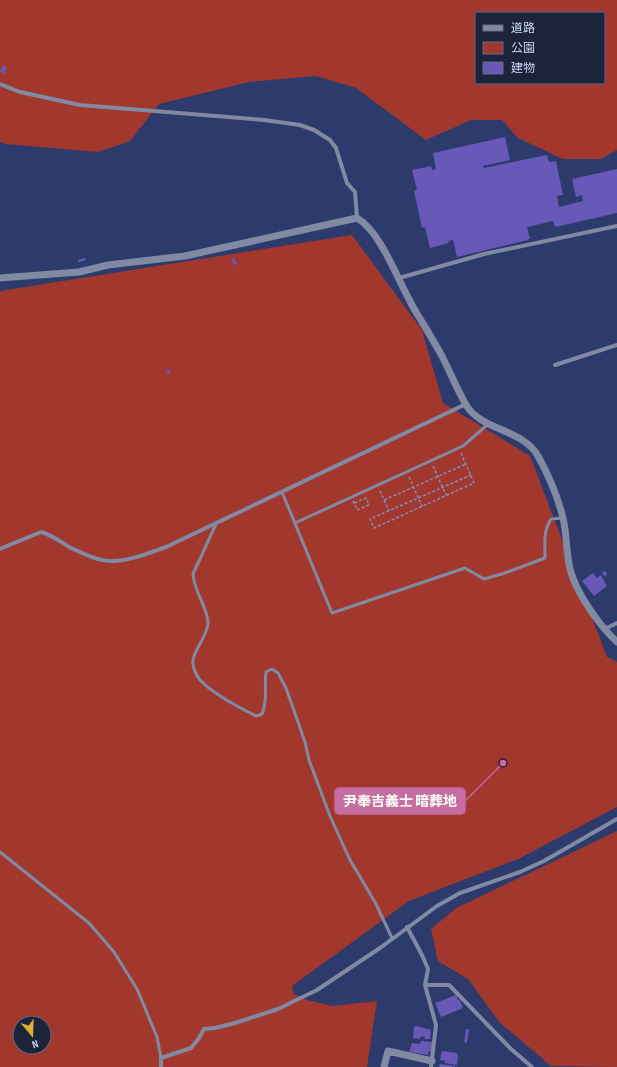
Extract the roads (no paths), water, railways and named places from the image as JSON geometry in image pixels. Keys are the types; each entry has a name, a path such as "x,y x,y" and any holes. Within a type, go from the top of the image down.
{"street":[{"path":"0,84 20,92 80,105 264,120 300,125 314,130 330,140 336,148 347,183 355,192 357,218"},
{"path":"0,278 79,272 108,265 185,256 357,218 364,222 399,278 410,302 442,357 466,404 476,416 530,445 538,455 563,518 571,570 584,600 594,616 617,642"},
{"path":"399,278 484,254 617,226"},
{"path":"554,364 617,344"},
{"path":"0,549 41,532 48,534 89,556 111,561 125,560 166,547 466,404"},
{"path":"605,629 617,623"},
{"path":"161,1067 161,1058 191,1048 204,1029 235,1023 278,1009 317,990 437,906 460,893 520,872 544,861 617,819"},
{"path":"384,1067 388,1051 431,1064 436,1025 425,985 428,970 407,927"},
{"path":"425,985 449,985 511,1049 532,1067"}],"lane":[{"path":"295,523 463,446 488,423"},
{"path":"282,492 332,614 465,568 484,579 545,558 545,531 548,524 551,519 563,518"},
{"path":"216,524 193,574 193,582 206,614 208,624 193,659 193,666 199,679 209,687 256,716 262,714 266,706 264,683 266,672 272,670 278,673 286,688 305,742 308,760 330,816 350,860 375,902 392,938"},
{"path":"0,852 89,923 114,952 137,989 157,1037 161,1058"}],"place":[{"name":"尹奉吉義士 暗葬地","path":"503,763"}]}
